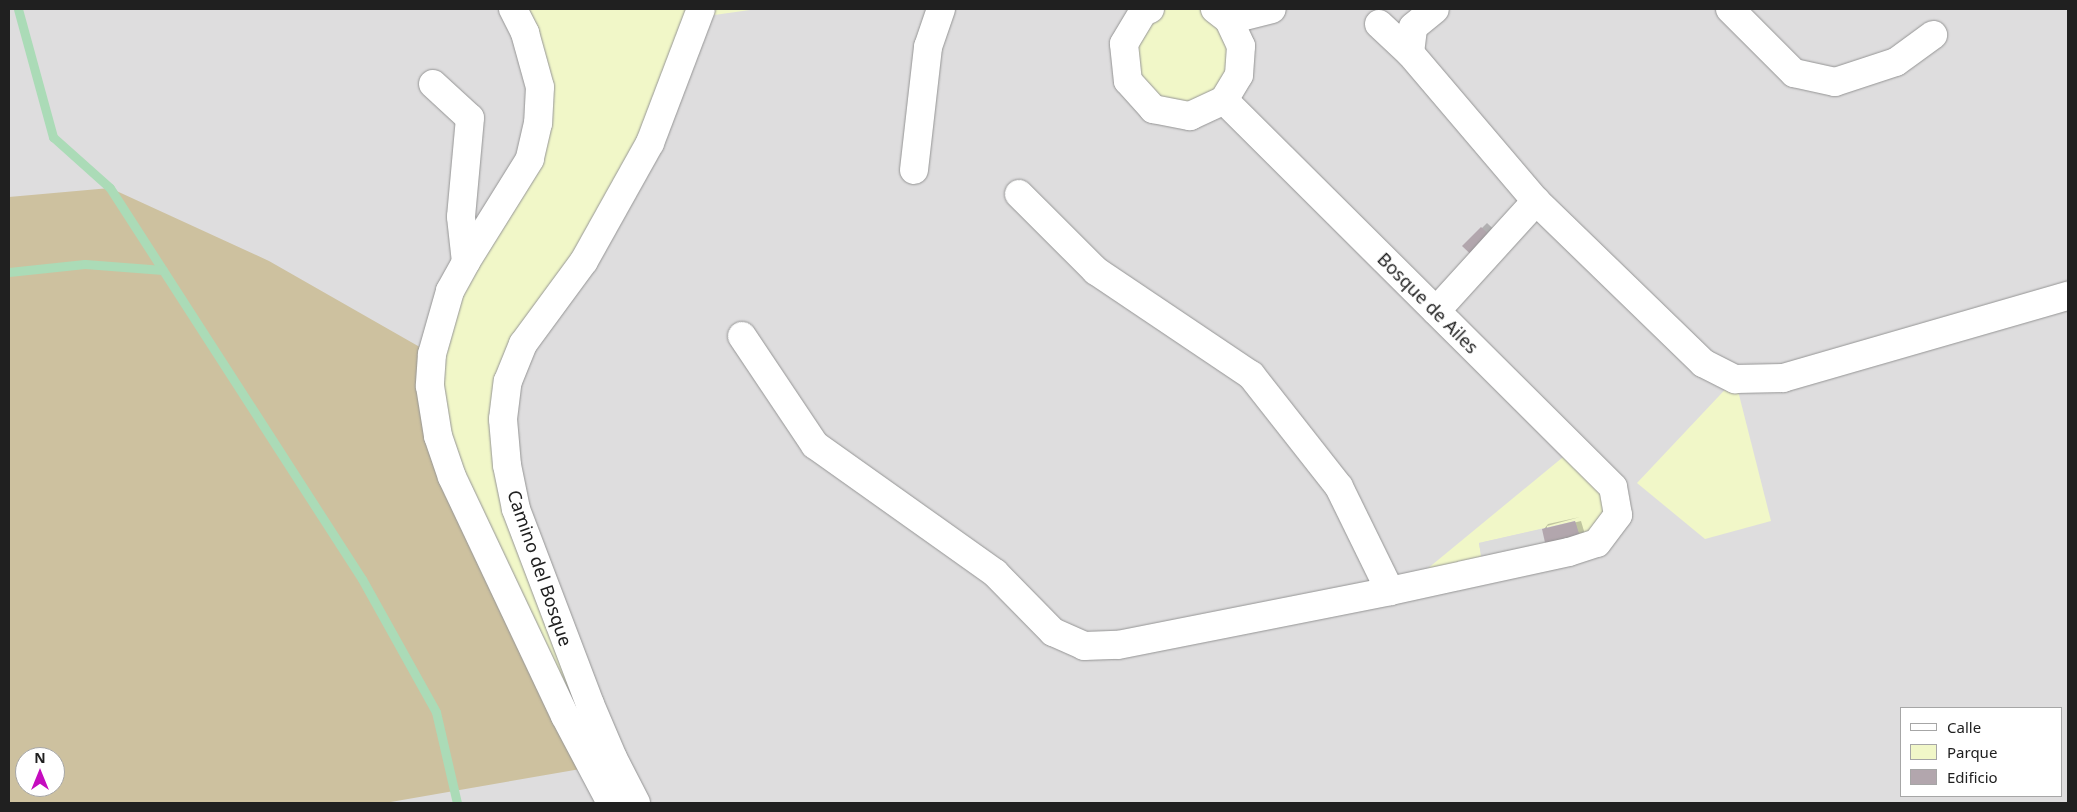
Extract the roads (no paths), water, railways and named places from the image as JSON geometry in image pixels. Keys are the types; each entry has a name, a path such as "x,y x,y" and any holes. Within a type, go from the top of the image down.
{"street":[{"path":"513,9 525,33 540,87 538,123 530,159 450,291 432,354 430,386 438,436 452,477 565,716 612,803"},
{"name":"Camino del Bosque","path":"636,803 613,758 590,704 516,509 507,465 503,418 508,381 523,344 584,261 650,143 701,9"},
{"path":"914,170 928,47 941,9"},
{"path":"1150,9 1143,12 1124,44 1128,81 1153,109 1190,116 1224,100 1239,75 1241,46 1222,14 1272,9"},
{"path":"1410,53 1413,27 1435,9"},
{"path":"1730,9 1794,73 1835,82 1896,62 1933,35"},
{"path":"1379,24 1410,53 1536,201 1703,363 1735,379 1783,378 2068,296"},
{"path":"433,84 470,118 461,218 466,262"},
{"name":"Bosque de Ailes","path":"1224,100 1613,486 1618,515 1597,544 1569,552 1390,591"},
{"path":"742,336 815,445 995,573 1052,632 1084,646 1118,645 1390,591 1339,487 1251,375 1096,271 1019,194"},
{"path":"1436,311 1536,201"}],"waterway":[{"path":"18,9 53,137 110,188 362,579 436,712 457,803"},
{"path":"9,272 85,264 163,270"}]}
